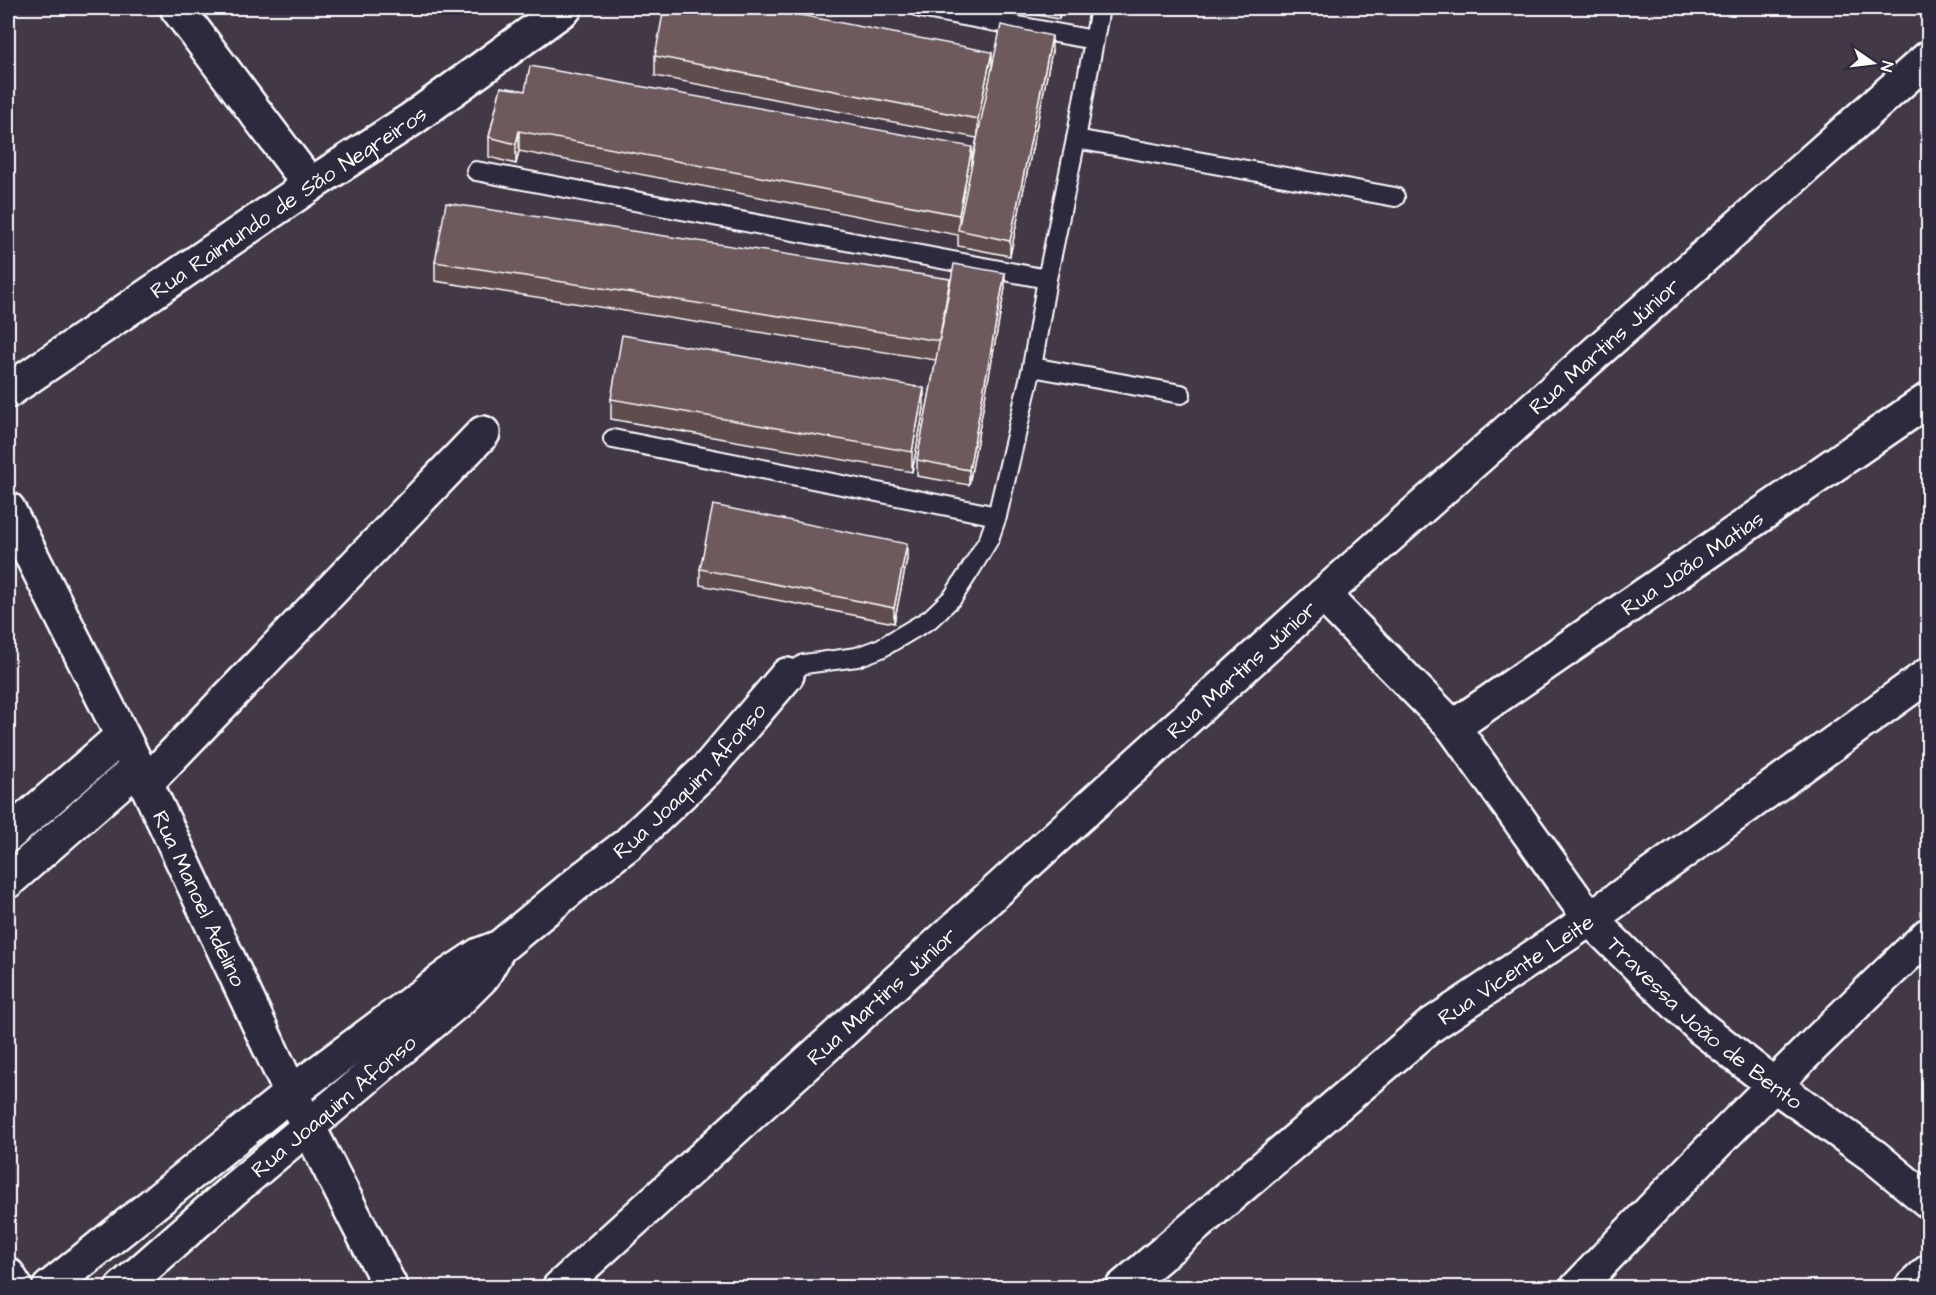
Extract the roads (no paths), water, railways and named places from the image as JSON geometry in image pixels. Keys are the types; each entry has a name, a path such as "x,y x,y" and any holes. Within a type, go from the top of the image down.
{"street":[{"path":"177,8 310,185"},
{"name":"Rua Raimundo de São Negreiros","path":"8,391 310,185 412,119 529,18 565,8"},
{"name":"Rua Martins Júnior","path":"559,1287 1323,595 1929,58"},
{"name":"Rua João Matias","path":"1453,727 1929,400"},
{"path":"8,881 141,775 483,434"},
{"name":"Rua Manoel Adelino","path":"8,509 141,775 291,1093 391,1287"},
{"name":"Travessa João de Bento","path":"1323,595 1453,727 1590,919 1700,1027 1774,1085 1875,1157 1929,1201"},
{"name":"Rua Joaquim Afonso","path":"49,1287 291,1093 449,975 479,955 500,947 628,844 707,770 787,675"},
{"name":"Rua Vicente Leite","path":"1122,1287 1430,1026 1590,919 1929,675"},
{"path":"8,834 121,736"},
{"path":"1577,1287 1690,1167 1850,1009 1929,935"},
{"name":"Rua Joaquim Afonso","path":"122,1287 460,999 483,976 500,947"},
{"path":"131,1221 157,1255"},
{"path":"1911,1287 1929,1272"},
{"path":"8,1275 16,1287"}],"lane":[{"path":"920,8 1094,40"},
{"path":"787,675 804,664 857,657 873,651 930,619 953,597 989,538 997,516 1032,367 1100,8"},
{"path":"1077,139 1395,197"},
{"path":"476,171 1047,279"},
{"path":"1032,367 1181,394"},
{"path":"613,439 997,516"}]}
